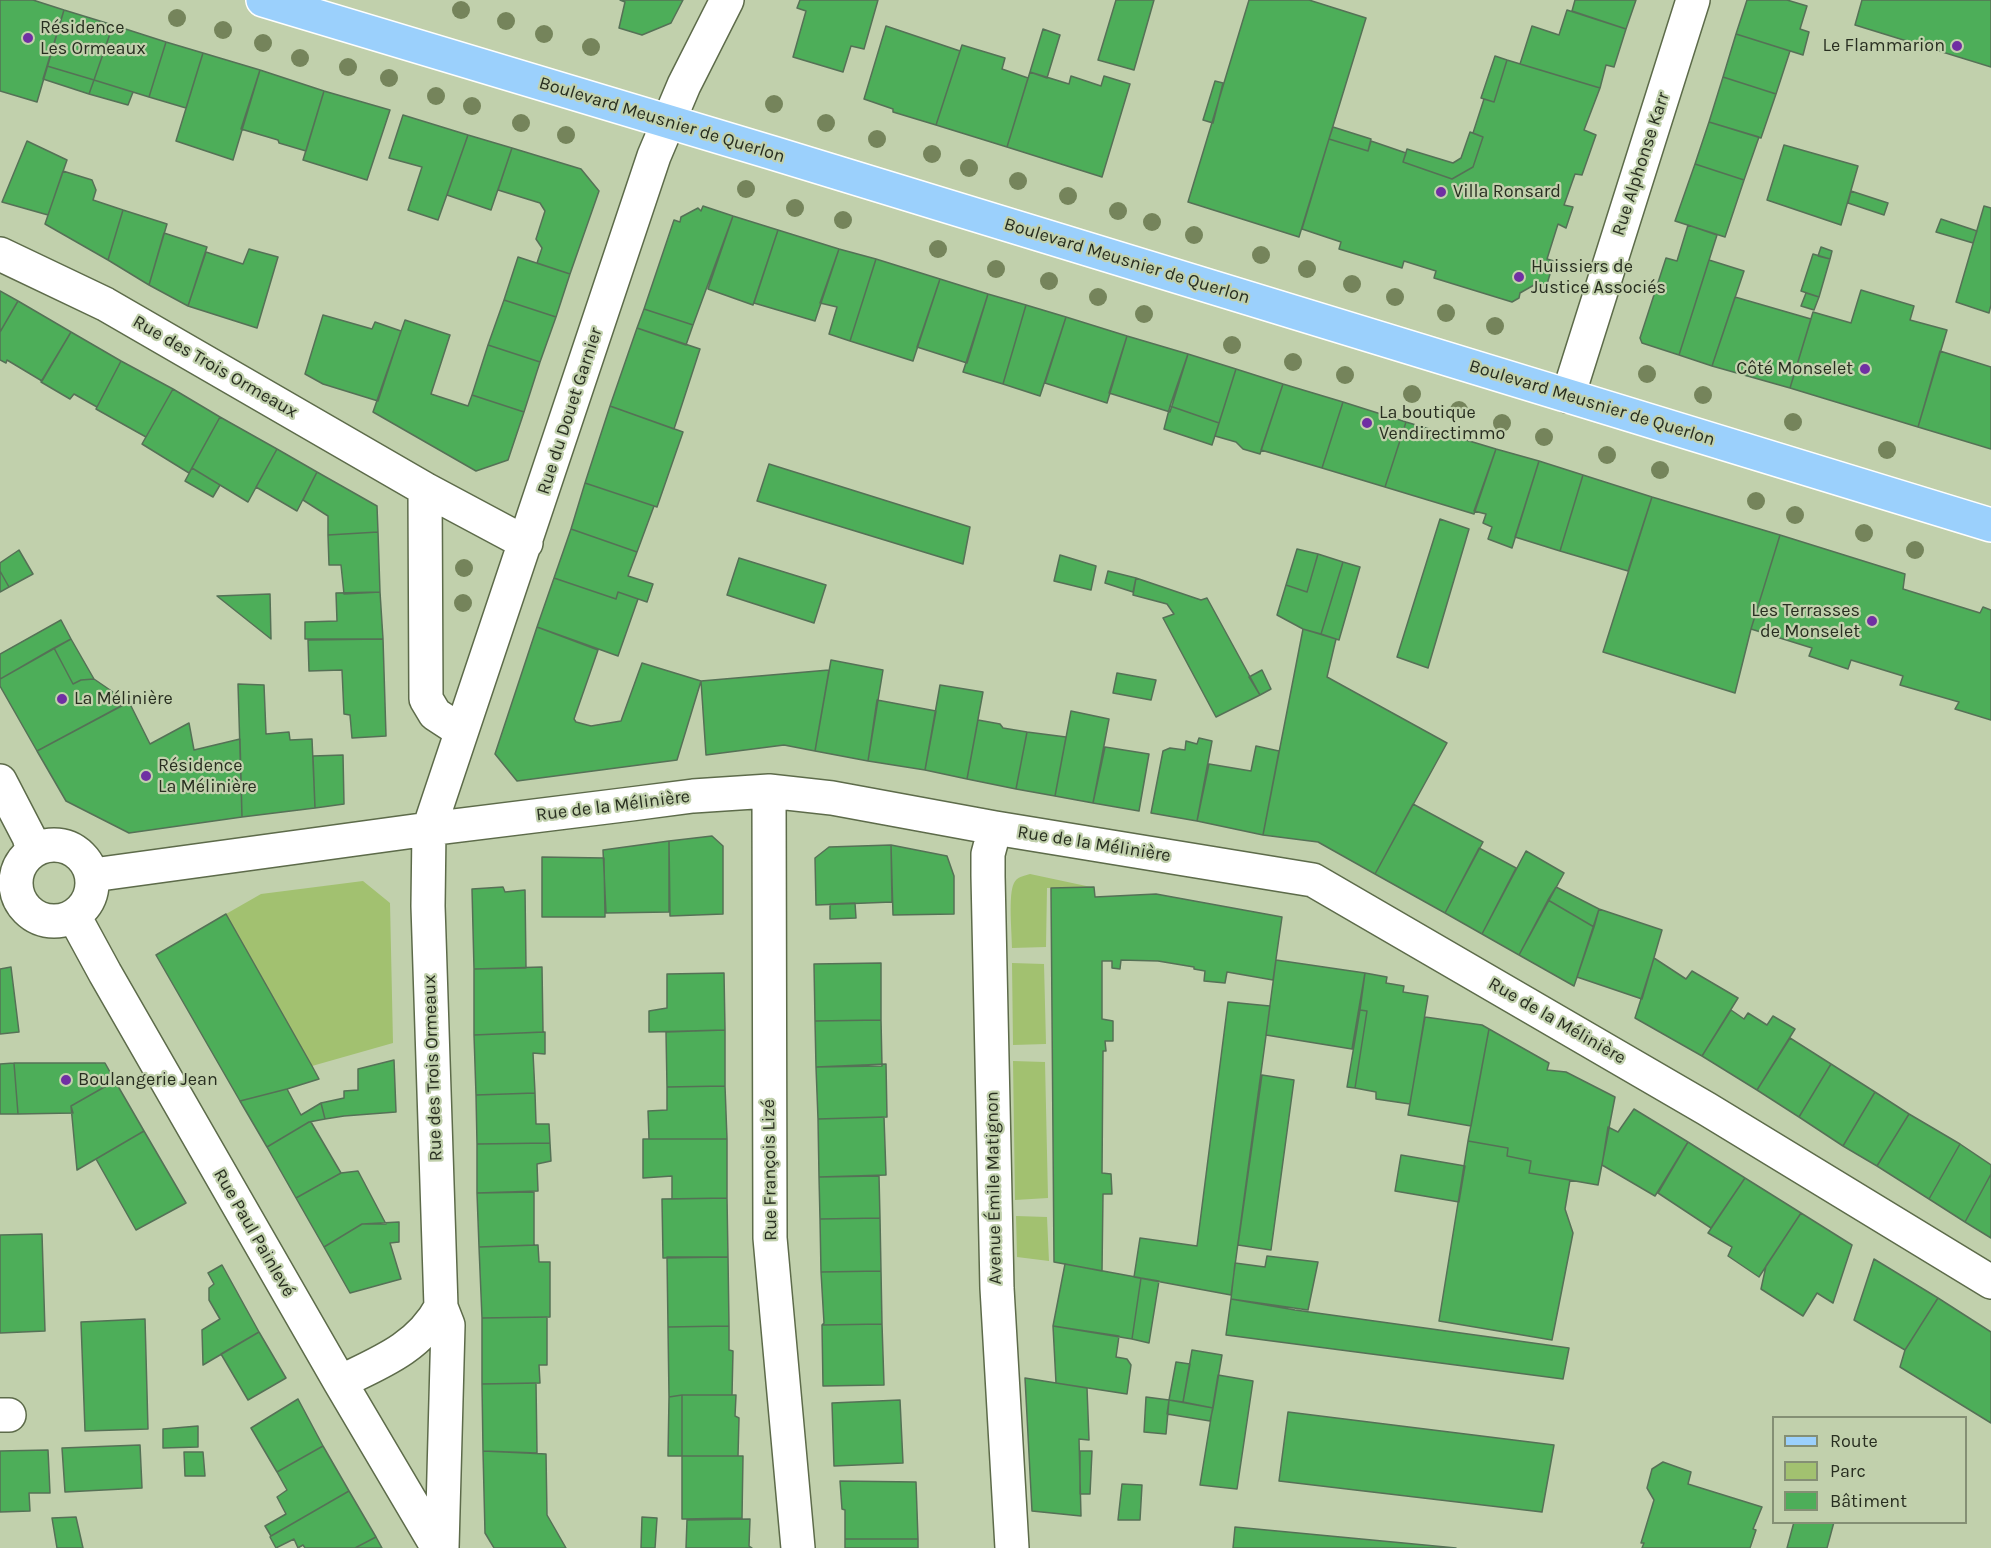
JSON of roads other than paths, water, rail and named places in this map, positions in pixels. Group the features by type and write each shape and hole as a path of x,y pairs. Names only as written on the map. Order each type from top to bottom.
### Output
{"main road":[{"name":"Boulevard Meusnier de Querlon","path":"263,0 1991,525"}],"street":[{"name":"Rue du Douet Garnier","path":"429,829 654,156 684,85 727,0"},
{"name":"Rue Alphonse Karr","path":"1568,396 1693,0"},
{"name":"Rue des Trois Ormeaux","path":"0,254 105,304 425,489 526,543"},
{"path":"425,489 426,699 435,714 461,731"},
{"path":"0,781 33,851"},
{"name":"Rue de la Mélinière","path":"93,875 693,796 769,791 832,798 995,828 1313,880 1707,1109 1991,1282"},
{"name":"Rue François Lizé","path":"769,791 770,1238 798,1548"},
{"name":"Avenue Émile Matignon","path":"995,828 988,854 988,876 996,1288 1012,1548"},
{"name":"Rue des Trois Ormeaux","path":"429,829 429,906 441,1307 448,1325 440,1548"},
{"path":"52,844 64,845 75,850 84,858 93,875 89,901 82,910 63,921 40,919 30,913 22,905 18,894 8,885 22,861 33,851 52,844"},
{"name":"Rue Paul Painlevé","path":"74,916 340,1382 440,1548"},
{"path":"340,1382 406,1348 433,1322 441,1307"}],"place":[{"name":"Résidence Les Ormeaux","path":"28,38"},
{"name":"Le Flammarion","path":"1957,46"},
{"name":"Villa Ronsard","path":"1441,192"},
{"name":"Huissiers de Justice Associés","path":"1519,277"},
{"name":"Côté Monselet","path":"1865,369"},
{"name":"La boutique Vendirectimmo","path":"1367,423"},
{"name":"Les Terrasses de Monselet","path":"1872,621"},
{"name":"La Mélinière","path":"62,699"},
{"name":"Résidence La Mélinière","path":"146,776"},
{"name":"Boulangerie Jean","path":"66,1080"}]}
